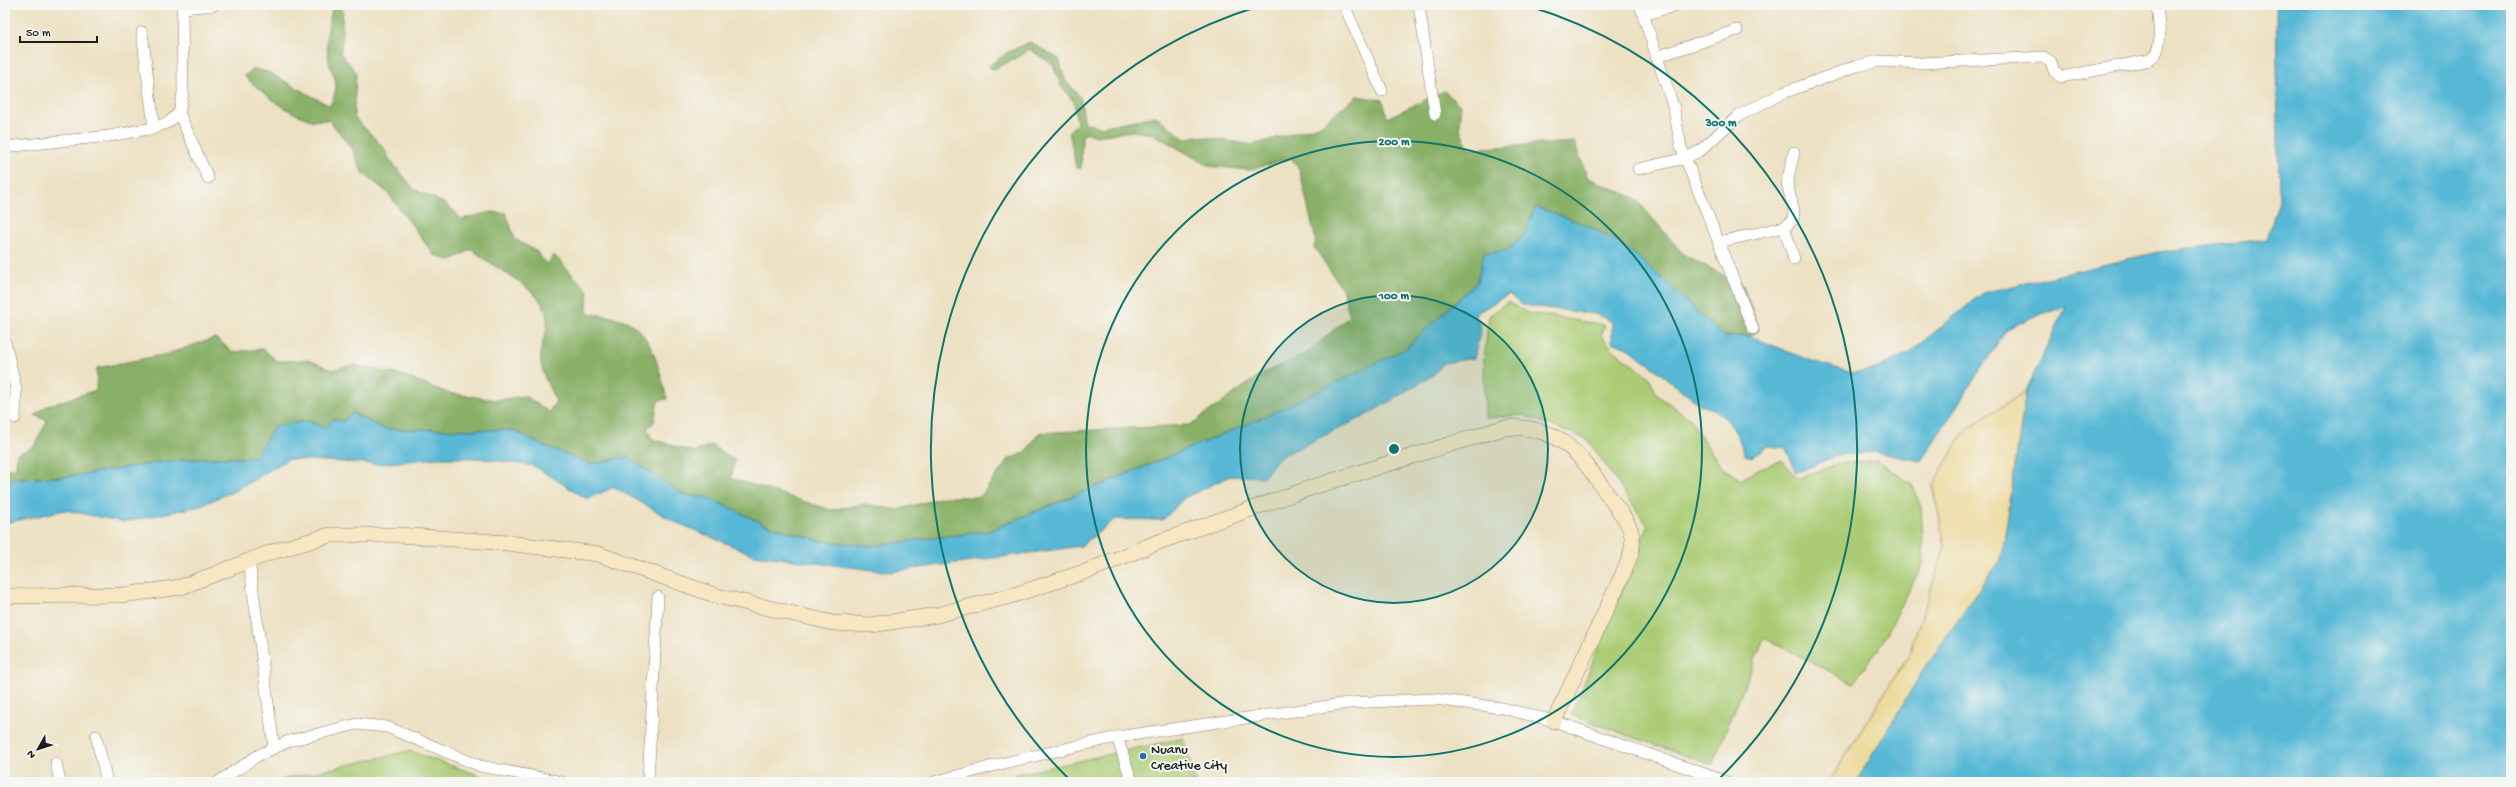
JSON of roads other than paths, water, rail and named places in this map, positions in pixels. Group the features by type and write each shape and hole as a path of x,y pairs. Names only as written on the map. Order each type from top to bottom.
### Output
{"street":[{"path":"208,178 179,113 183,93 183,7 214,5"},
{"path":"1344,5 1382,91"},
{"path":"1419,5 1435,114"},
{"path":"1676,5 1642,10 1674,109 1681,147 1753,329"},
{"path":"1638,169 1686,158 1704,147 1735,118 1757,106 1824,77 1872,62 1894,60 1921,63 2043,57 2052,62 2054,71 2061,77 2150,60 2157,54 2159,44 2157,5"},
{"path":"1656,56 1737,30"},
{"path":"142,32 154,128"},
{"path":"5,147 109,136 154,128 169,122 179,113"},
{"path":"1719,242 1784,227 1791,222 1794,216 1788,183 1794,152"},
{"path":"1784,227 1794,259"},
{"path":"5,342 16,389 15,418"},
{"path":"5,596 123,595 181,587 249,561 330,535 398,535 507,543 598,554 717,596 833,623 871,625 937,615 1014,595 1090,570 1156,543 1313,487 1503,428 1530,427 1553,436 1580,457 1627,521 1632,536 1631,551 1622,576 1554,721"},
{"path":"249,561 274,748"},
{"path":"648,782 658,597"},
{"path":"938,782 1008,762 1117,738 1274,712 1348,703 1405,699 1461,701 1502,708 1554,721 1727,782"},
{"path":"218,782 259,755 288,741 357,724 381,725 480,766 562,782"},
{"path":"96,736 107,782"},
{"path":"1117,738 1132,782"},
{"path":"56,763 60,782"}],"water":[{"path":"2276,5 2511,5 2511,782 1856,782 1924,669 2002,557 2026,391 2066,307 2035,316 2007,329 1921,461 1874,452 1837,455 1796,473 1786,448 1767,446 1752,457 1745,455 1738,437 1730,423 1724,417 1717,412 1699,404 1630,349 1612,342 1612,322 1596,314 1522,305 1509,294 1475,314 1481,328 1474,358 1444,363 1433,375 1367,415 1278,458 1264,477 1230,476 1184,498 1163,520 1115,519 1081,546 890,572 754,555 675,522 614,487 587,499 534,466 478,458 437,458 379,464 288,459 237,490 196,507 124,522 65,510 5,523 5,480 74,476 161,462 207,458 254,458 275,426 309,421 324,428 333,419 343,421 353,413 384,429 513,430 544,446 592,464 627,457 684,495 709,498 766,525 821,541 870,546 989,531 1262,418 1404,350 1477,282 1484,253 1506,251 1525,234 1535,207 1563,216 1591,228 1617,242 1652,269 1724,337 1749,336 1812,361 1853,373 1876,369 1910,352 1983,293 2158,252 2267,239 2279,200"}],"place":[{"name":"Nuanu Creative City","path":"1143,756"}]}
